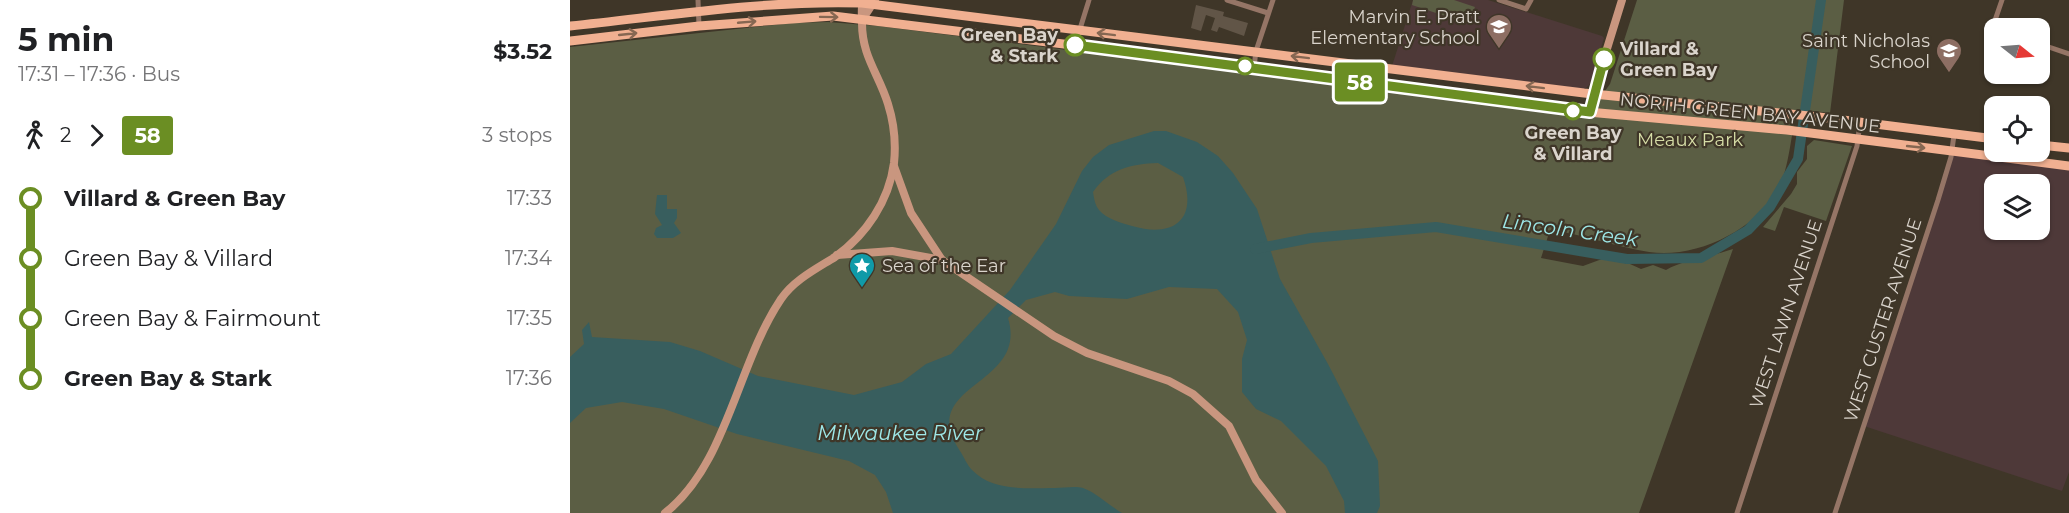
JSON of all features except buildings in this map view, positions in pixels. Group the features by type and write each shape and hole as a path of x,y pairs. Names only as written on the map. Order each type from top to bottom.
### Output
{"main road":[{"name":"NORTH GREEN BAY AVENUE","path":"570,26 812,1 862,2 1593,94 1819,117 1984,138"},
{"name":"NORTH GREEN BAY AVENUE","path":"570,41 699,26 833,16 1254,67 1590,112 1787,130 2069,166"},
{"path":"1819,134 1838,120"},
{"path":"2050,146 2069,148"}],"street":[{"path":"698,0 699,26"},
{"path":"1075,45 1089,0"},
{"path":"1227,0 1268,13"},
{"path":"1254,67 1256,51 1273,0"},
{"path":"1499,0 1526,9 1531,0"},
{"path":"1590,112 1593,94 1622,0"},
{"path":"1997,18 2002,0"},
{"path":"862,2 865,51 888,103 893,127 894,164 911,213 942,260 1054,336 1087,353 1169,381 1193,394 1229,426 1256,480 1282,513"},
{"path":"862,20 874,3"},
{"path":"2050,47 2069,54"},
{"name":"WEST LAWN AVENUE","path":"1737,513 1858,140 1860,123"},
{"name":"WEST CUSTER AVENUE","path":"1835,513 1953,151 1954,135"},
{"path":"665,513 678,503 703,471 761,332 785,294 808,274 836,255 871,222 882,202 894,164"},
{"path":"836,255 892,251 942,260"}],"shaded area":[{"name":"Marvin E. Pratt Elementary School","path":"1413,0 1488,0 1602,36 1604,38 1590,84 1585,89 1392,66"},
{"path":"1953,151 1984,155 1984,162 2038,162 2069,166 2069,472 2062,491 1864,426"}],"green space":[{"path":"1413,0 1454,0 1475,7 1469,24 1412,5"},
{"name":"Meaux Park","path":"1637,0 1844,0 1830,113 1797,109 1787,164 1780,185 1765,207 1752,220 1737,231 1703,247 1666,253 1637,250 1550,230 1541,258 1583,266 1602,259 1630,264 1641,269 1653,265 1666,270 1681,263 1733,249 1639,513 570,513 570,47 793,23 828,22 878,26 1587,116 1610,84"},
{"path":"1814,140 1852,146 1826,221 1784,207 1775,231 1763,227 1797,184 1797,172 1807,159 1807,146"}],"water":[{"name":"Milwaukee River","path":"1154,131 1166,131 1197,142 1218,156 1233,173 1257,209 1280,279 1328,364 1378,461 1380,506 1377,513 1345,513 1344,501 1326,466 1281,421 1256,409 1242,392 1242,359 1247,340 1238,312 1217,289 1169,287 1127,299 1069,296 1055,292 1026,300 1008,318 1010,341 1003,358 961,397 951,411 950,429 967,463 980,477 1011,487 1083,488 1122,513 893,513 886,492 875,475 849,461 737,434 664,409 622,402 586,408 570,423 570,357 584,344 582,330 589,322 592,337 670,342 700,351 758,376 854,395 902,382 926,364 951,354 1010,290 1056,224 1082,171 1093,157 1109,145","holes":["1158,163 1183,177 1187,192 1184,215 1170,227 1159,229 1132,226 1110,218 1098,208 1093,192 1113,173 1139,165"]},
{"path":"657,195 667,195 667,209 677,209 677,218 674,223 681,233 673,238 657,238 654,234 656,228 662,225 655,214"}],"waterway":[{"name":"Lincoln Creek","path":"1255,249 1311,238 1436,227 1627,259 1701,258 1748,230 1770,207 1798,159 1821,0"}],"bus line":[{"name":"58","path":"1075,45 1590,112 1604,59"}],"place":[{"name":"Green Bay & Stark","path":"1075,45"},
{"name":"Marvin E. Pratt Elementary School","path":"1499,50"},
{"name":"Villard & Green Bay","path":"1604,59"},
{"name":"Saint Nicholas School","path":"1949,74"},
{"name":"Green Bay & Villard","path":"1573,111"},
{"name":"Sea of the Ear","path":"862,289"}]}
